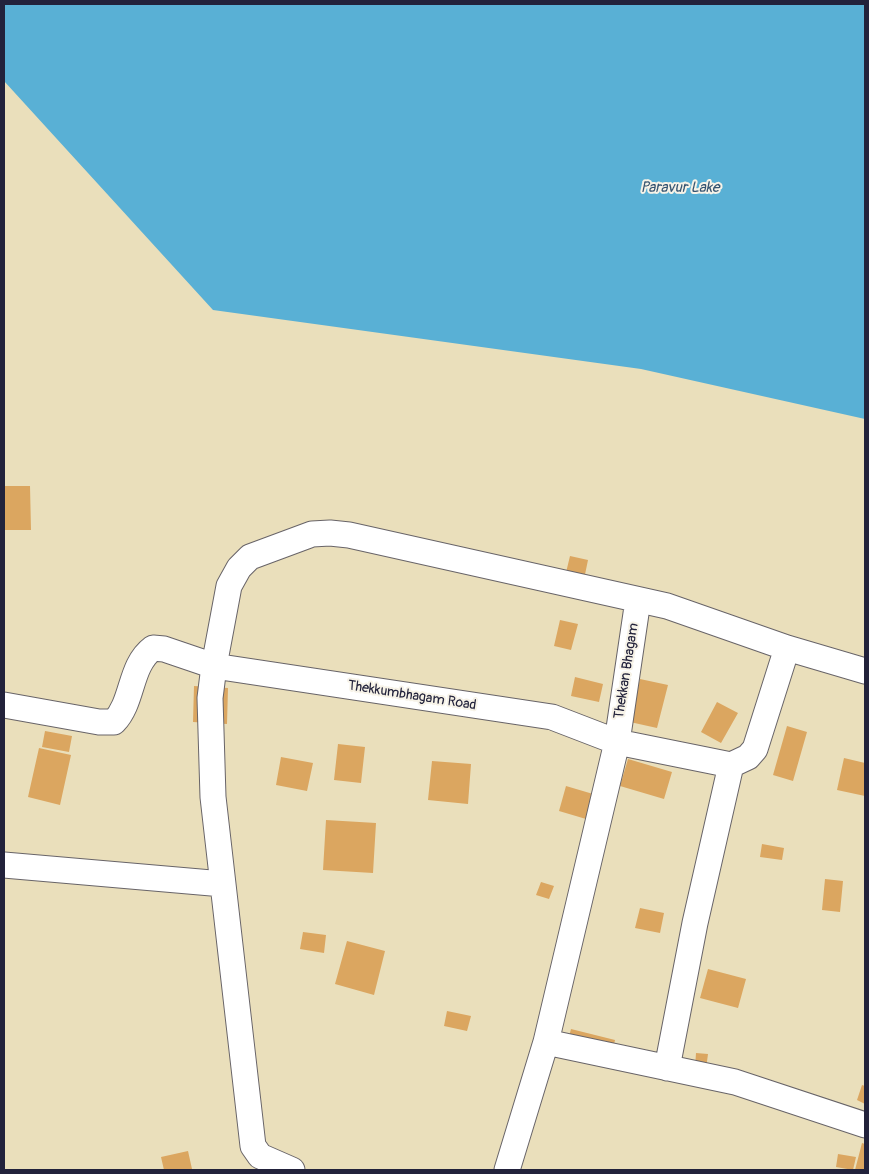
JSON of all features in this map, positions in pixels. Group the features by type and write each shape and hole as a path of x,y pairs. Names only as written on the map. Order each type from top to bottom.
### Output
{"street":[{"path":"292,1170 260,1156 253,1146 213,797 210,698 214,666 229,586 239,568 250,557 312,534 349,535 667,606 787,648 865,671"},
{"name":"Thekkan Bhagam","path":"507,1170 546,1042 616,742 638,600"},
{"name":"Thekkumbhagam Road","path":"4,705 99,722 114,722 123,713 144,654 153,648 164,649 214,666 552,717 616,742 731,766"},
{"path":"667,1068 694,923 731,766 748,757 755,749 787,648"},
{"path":"4,865 223,884"},
{"path":"546,1042 735,1082 865,1125"}],"water":[{"name":"Paravur Lake","path":"4,4 865,4 865,419 641,369 213,310 4,81"}],"building":[{"path":"4,486 30,486 31,530 4,530"},
{"path":"570,556 588,560 582,589 563,585"},
{"path":"560,620 578,624 571,650 554,646"},
{"path":"575,677 603,684 599,702 571,696"},
{"path":"640,679 668,685 657,728 630,722"},
{"path":"194,686 228,688 227,724 193,722"},
{"path":"717,702 738,713 721,743 701,732"},
{"path":"787,726 807,732 793,781 773,775"},
{"path":"45,731 72,736 69,752 42,747"},
{"path":"338,744 365,747 361,783 334,780"},
{"path":"39,748 71,755 60,805 28,797"},
{"path":"281,757 313,763 307,791 276,785"},
{"path":"844,758 865,763 865,796 837,790"},
{"path":"628,759 672,772 664,799 620,786"},
{"path":"432,761 471,764 468,804 428,800"},
{"path":"566,786 593,794 586,819 559,811"},
{"path":"326,820 376,823 373,873 323,870"},
{"path":"762,844 784,848 782,860 760,857"},
{"path":"825,879 843,881 840,912 822,910"},
{"path":"541,882 554,886 549,899 536,895"},
{"path":"640,908 664,913 660,933 635,928"},
{"path":"303,932 326,935 324,953 300,949"},
{"path":"347,941 385,951 374,995 335,984"},
{"path":"708,969 746,979 738,1008 700,998"},
{"path":"447,1011 471,1016 467,1031 444,1026"},
{"path":"571,1029 615,1040 610,1063 565,1052"},
{"path":"696,1053 708,1054 706,1069 695,1068"},
{"path":"862,1085 865,1086 865,1104 857,1100"},
{"path":"862,1143 865,1144 865,1170 855,1170"},
{"path":"188,1151 192,1169 164,1170 161,1157"},
{"path":"838,1154 856,1157 853,1170 836,1167"}]}
